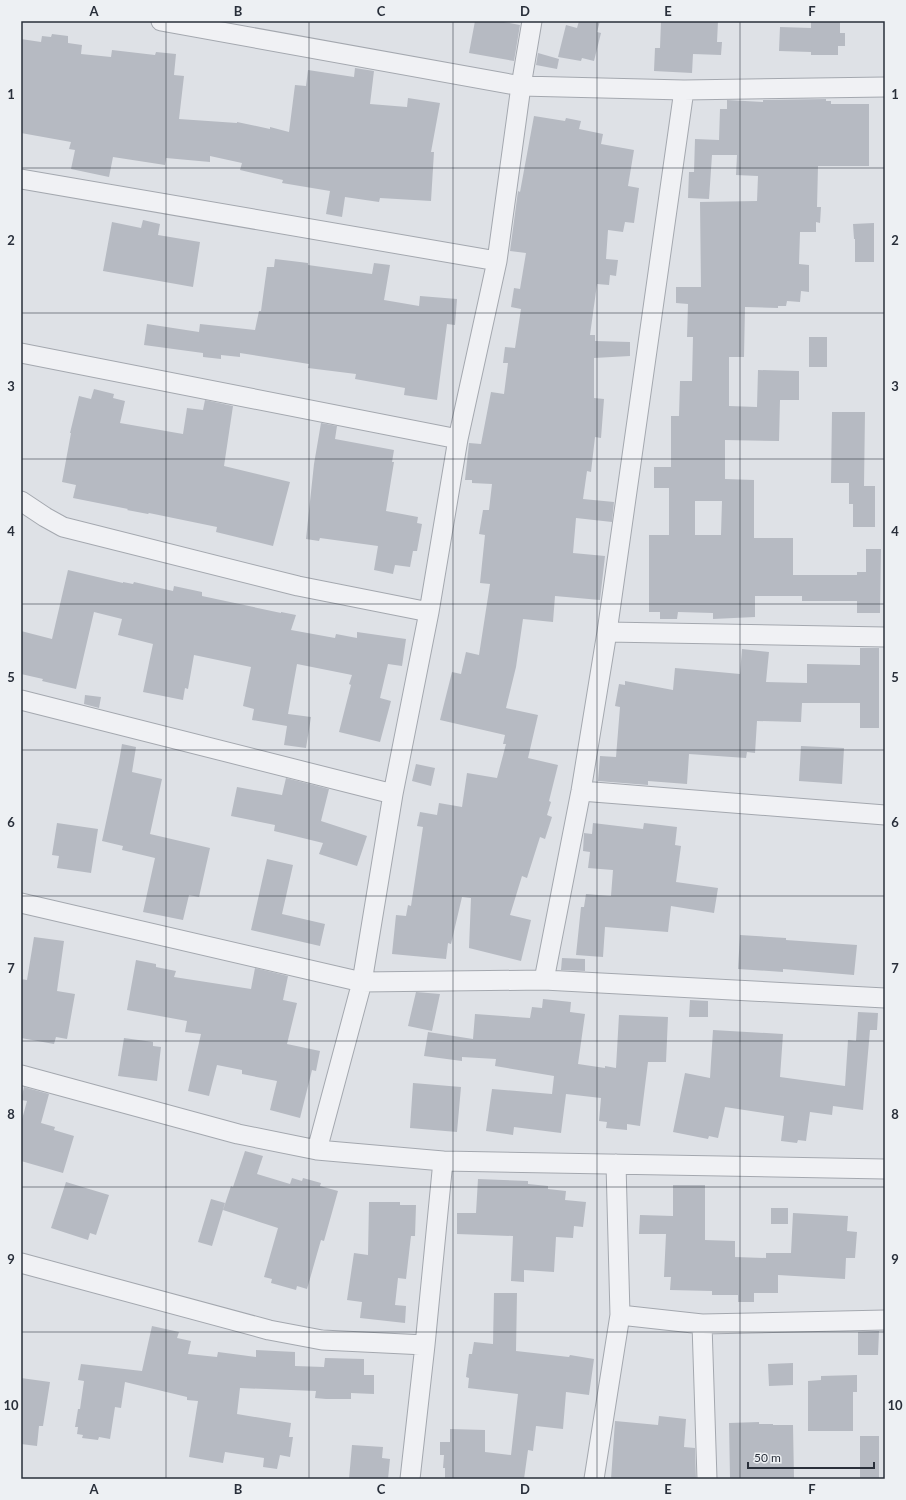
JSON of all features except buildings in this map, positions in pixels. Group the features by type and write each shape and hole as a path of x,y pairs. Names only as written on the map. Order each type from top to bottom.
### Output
{"street":[{"path":"161,21 521,86 684,90 885,87"},
{"path":"317,1150 362,982 393,794 429,612 458,439 497,261 521,86 532,21"},
{"path":"544,980 581,791 607,632 684,90"},
{"path":"21,179 497,261"},
{"path":"21,353 458,439"},
{"path":"21,501 63,527 298,586 429,612"},
{"path":"607,632 885,637"},
{"path":"21,700 393,794"},
{"path":"581,791 885,815"},
{"path":"21,903 362,982 544,980 885,998"},
{"path":"21,1075 238,1134 317,1150 443,1161 885,1169"},
{"path":"410,1479 443,1161"},
{"path":"594,1479 620,1315 616,1164"},
{"path":"21,1263 269,1330 322,1340 425,1345"},
{"path":"620,1315 702,1324 885,1320"},
{"path":"702,1324 706,1479"}]}
